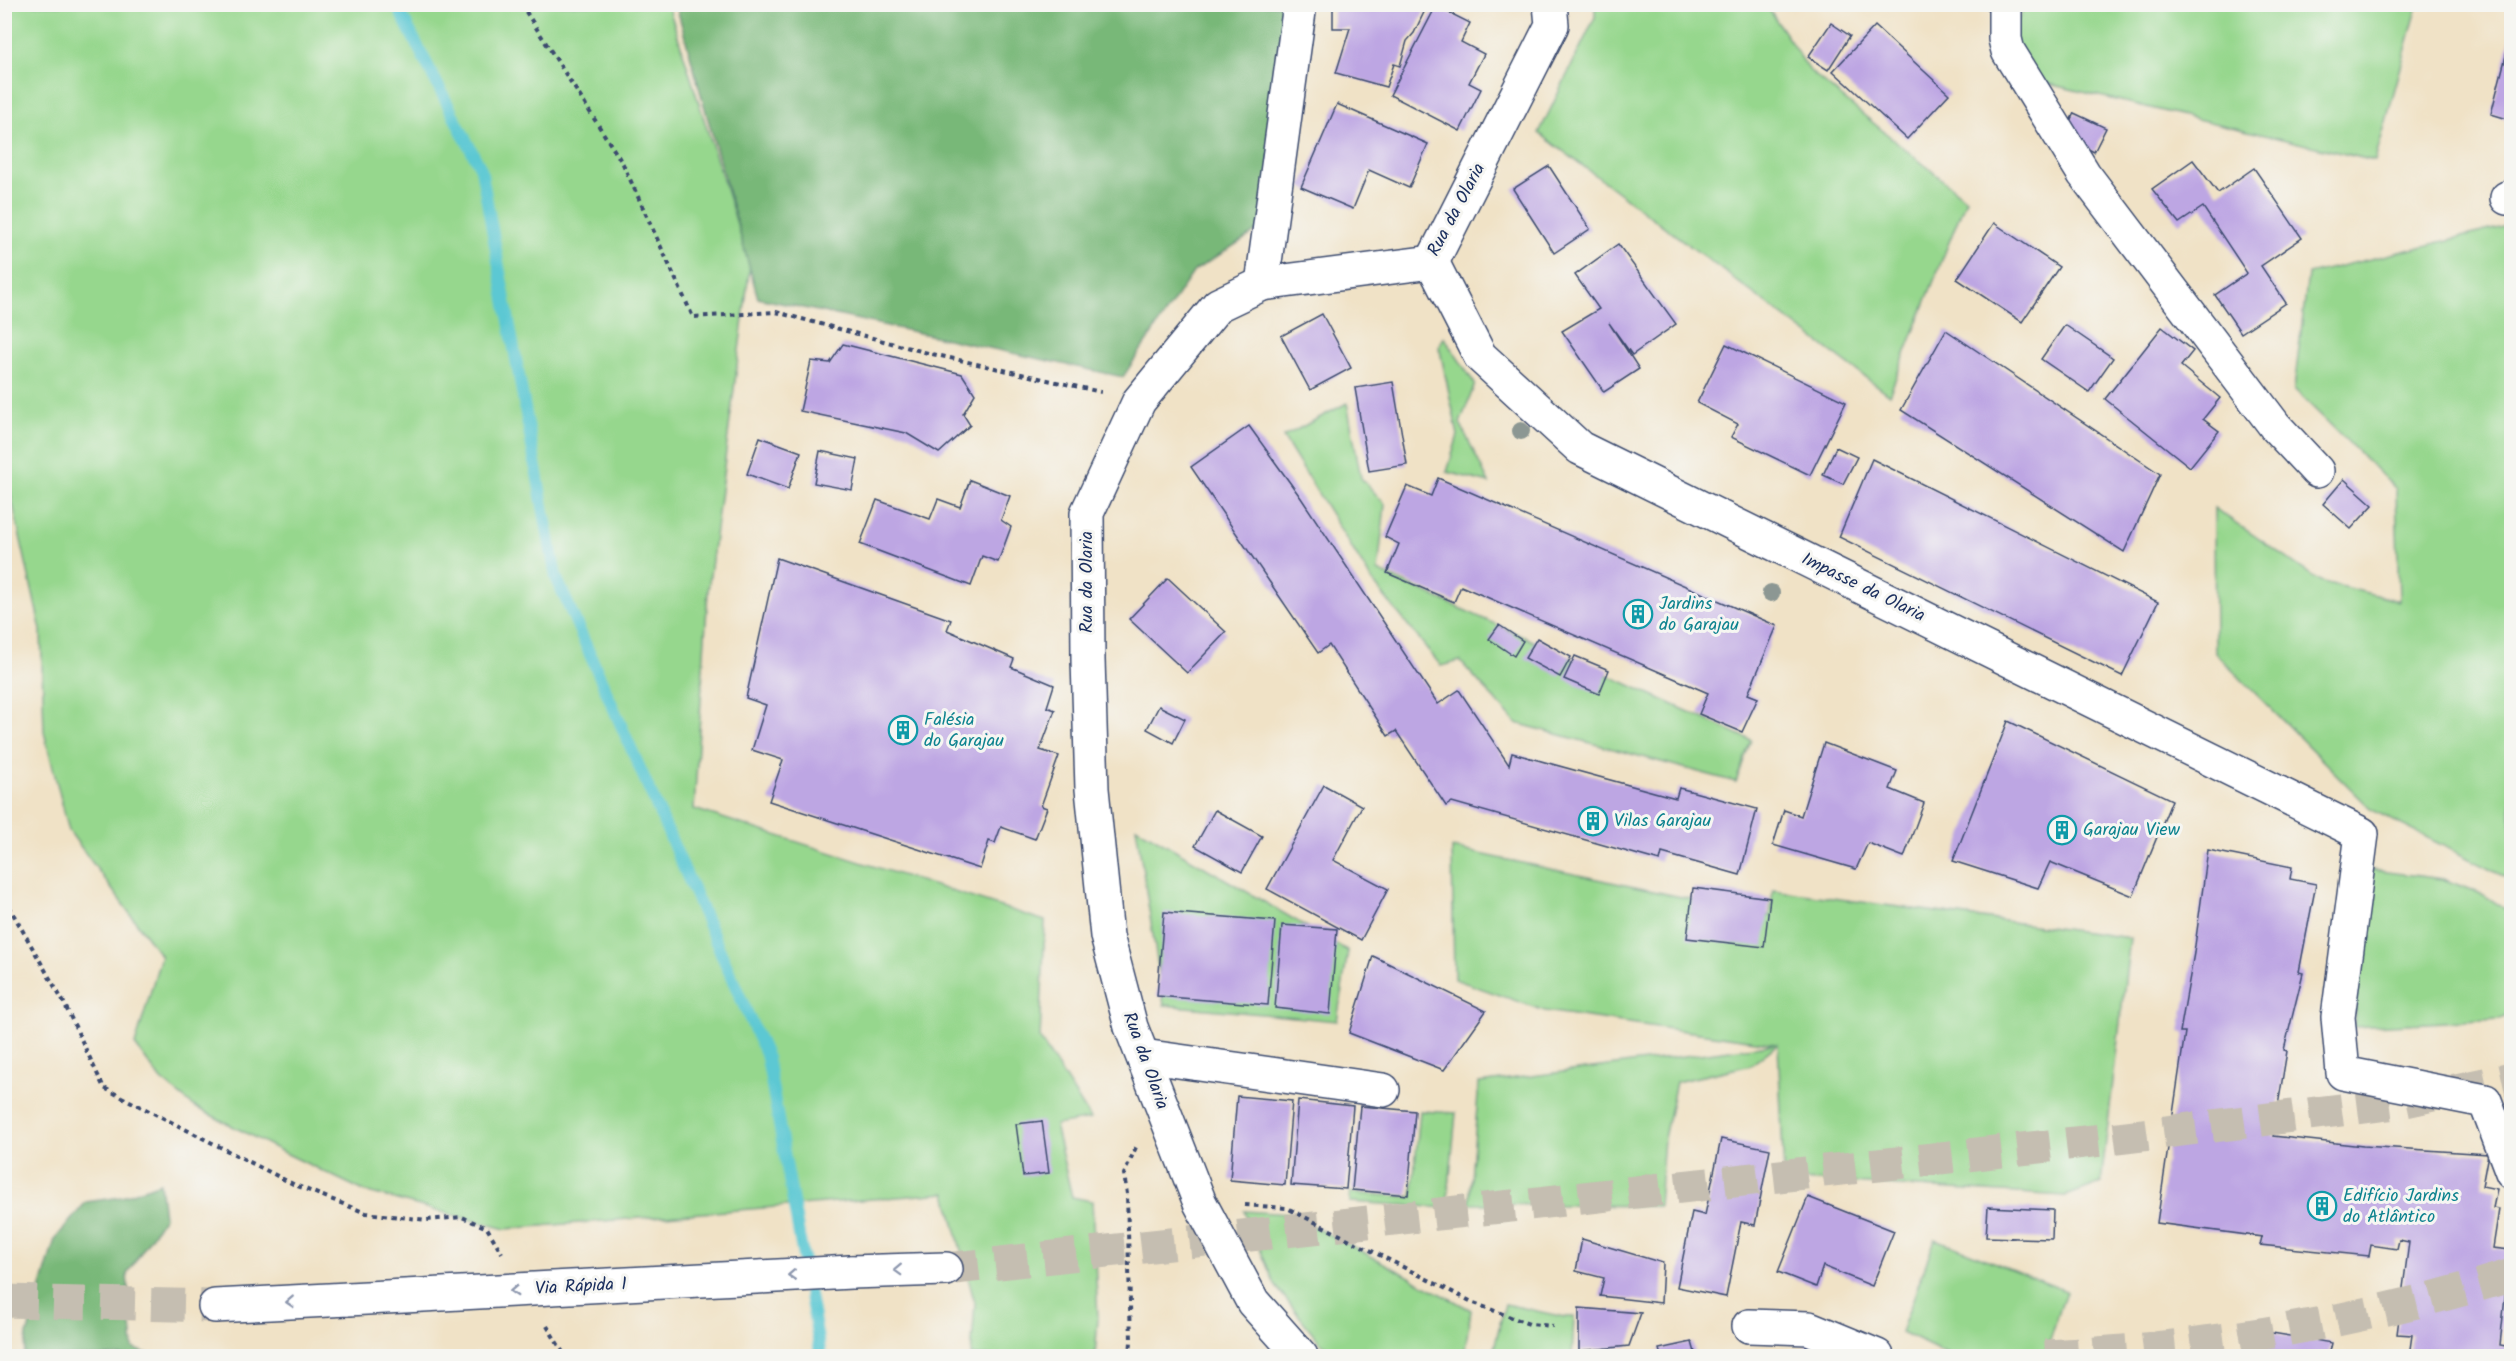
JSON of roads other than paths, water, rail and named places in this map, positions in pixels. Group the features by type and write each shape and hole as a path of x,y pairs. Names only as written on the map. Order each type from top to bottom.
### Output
{"main road":[{"path":"1262,284 1300,4"},
{"name":"Rua da Olaria","path":"1301,1356 1253,1302 1200,1203 1131,1027 1105,924 1092,789 1087,513 1139,400 1218,305 1262,284 1432,262 1552,25 1550,4"},
{"path":"2005,4 2005,39 2008,51 2084,174 2274,426 2317,471"},
{"name":"Impasse da Olaria","path":"1432,262 1480,356 1580,447 2362,834 2338,1017 2343,1073 2485,1101 2511,1172"},
{"path":"1143,1056 1383,1090"},
{"name":"Via Rápida 1","path":"215,1305 946,1269"},
{"path":"1749,1326 1809,1328 1877,1356"}],"waterway":[{"path":"396,4 481,169 556,577 767,1058 821,1356"}],"tunnel":[{"path":"946,1269 2102,1140 2396,1103 2512,1078"},
{"path":"2045,1356 2163,1347 2281,1330 2398,1306 2512,1275"},
{"path":"4,1301 215,1306"}],"place":[{"name":"Jardins do Garajau","path":"1638,614"},
{"name":"Falésia do Garajau","path":"903,730"},
{"name":"Vilas Garajau","path":"1593,821"},
{"name":"Garajau View","path":"2062,830"},
{"name":"Edifício Jardins do Atlântico","path":"2322,1206"}]}
